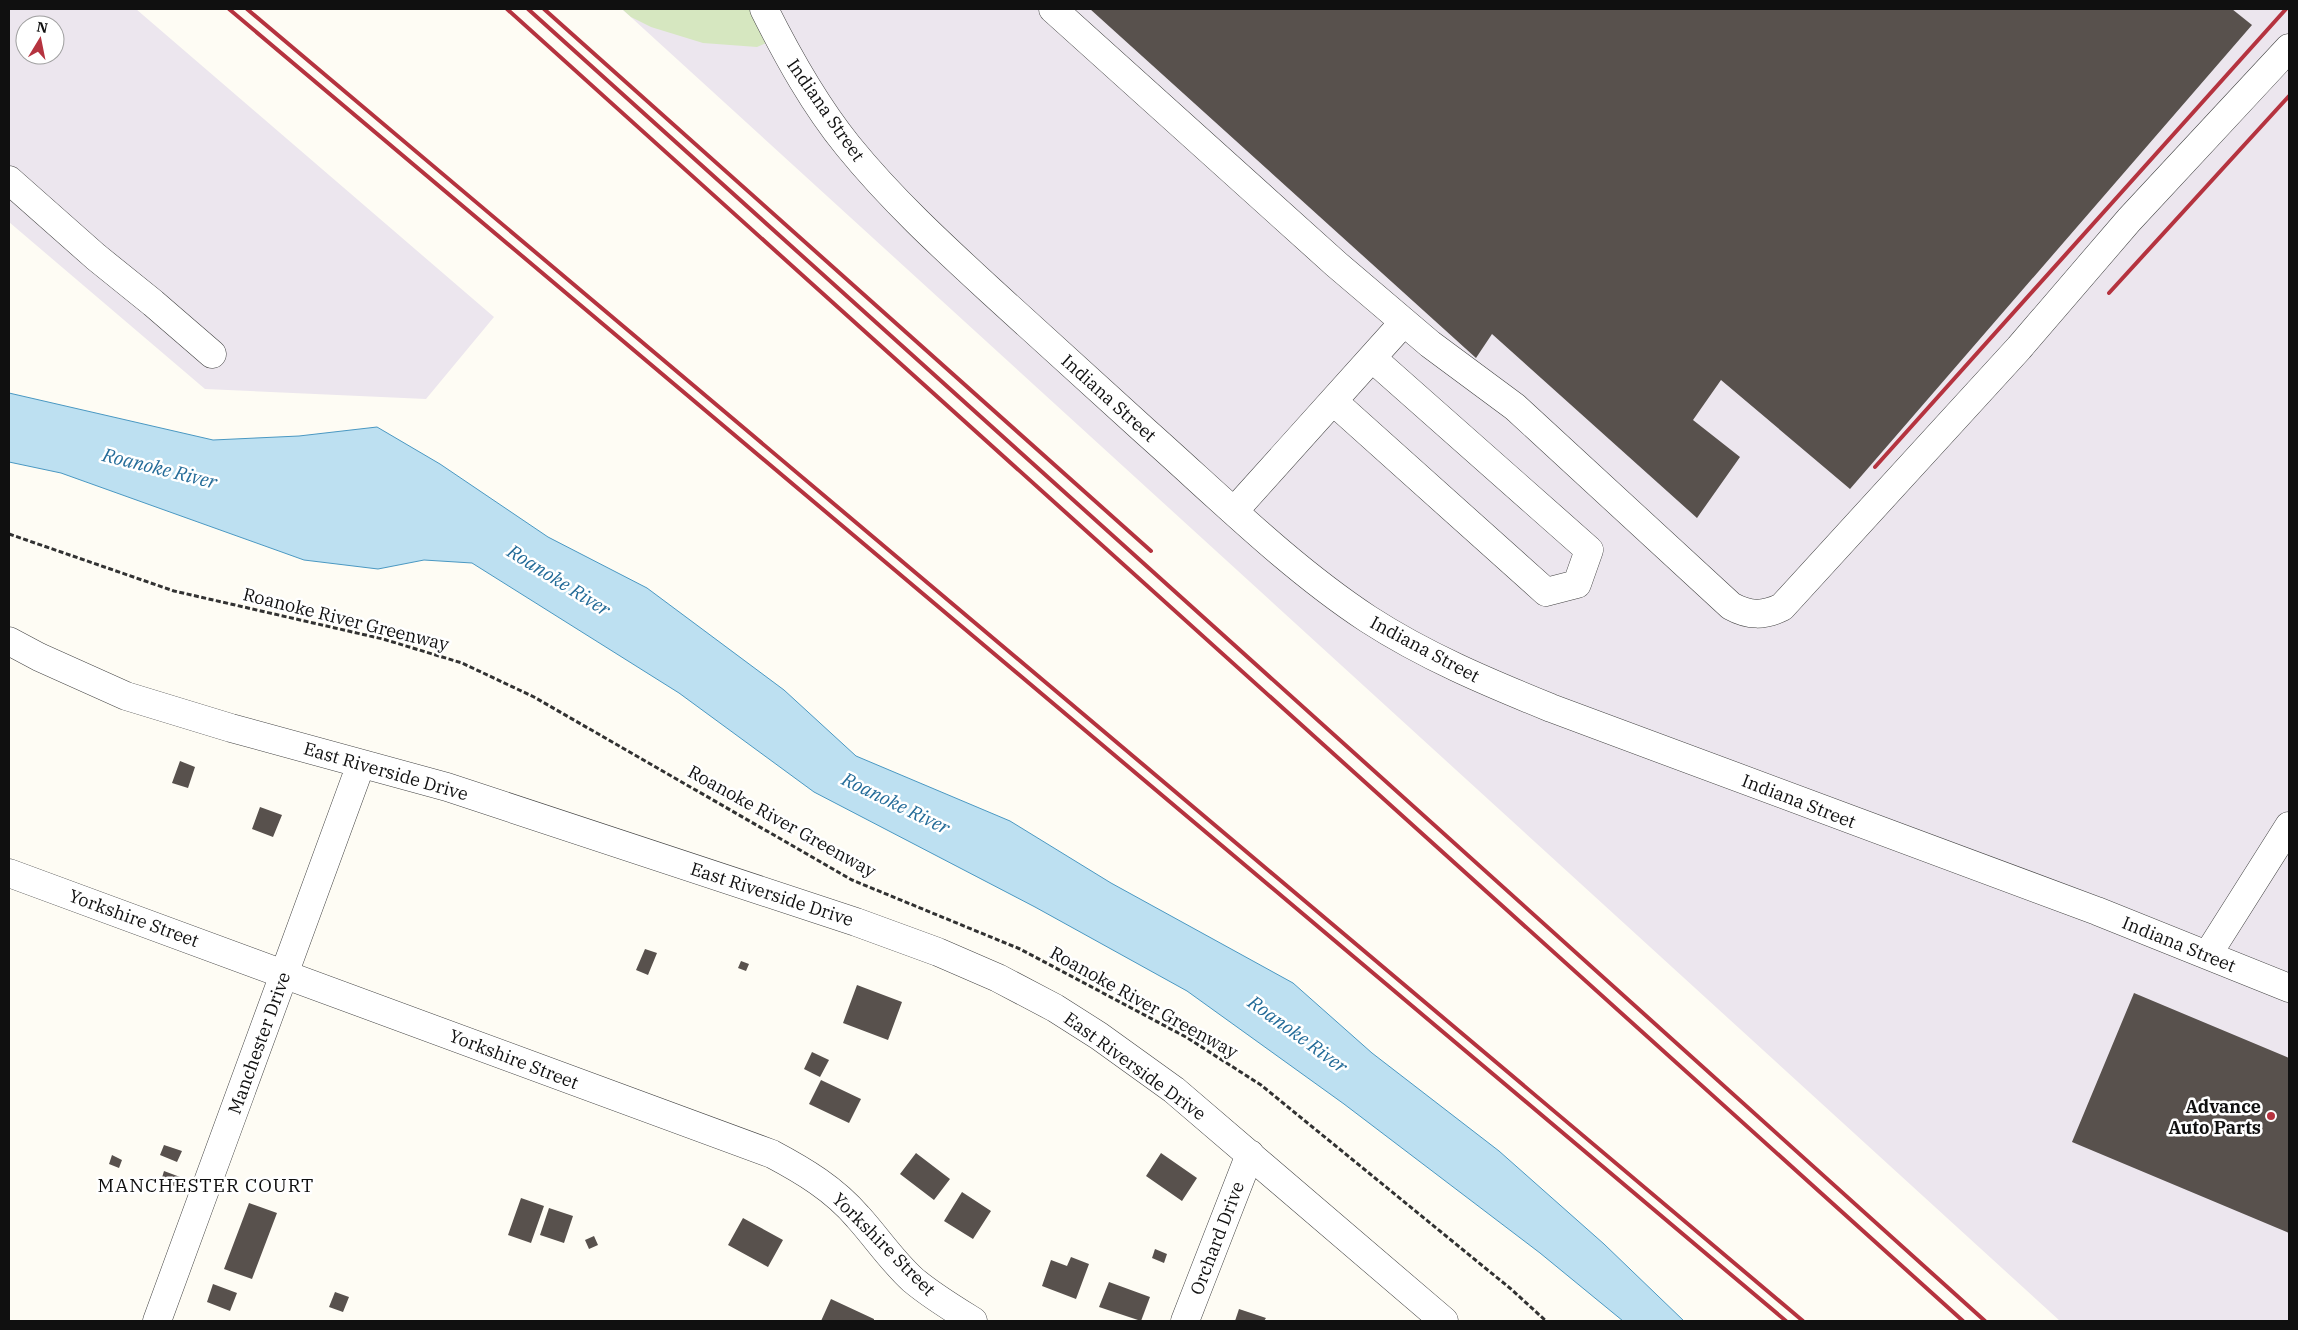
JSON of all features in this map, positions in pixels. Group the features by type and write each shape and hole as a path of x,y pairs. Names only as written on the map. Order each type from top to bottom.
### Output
{"street":[{"name":"Indiana Street","path":"764,9 784,49 814,98 848,145 892,196 939,244 1234,510 1318,583 1368,619 1421,650 1476,678 1551,708 2208,954 2289,988"},
{"path":"1053,9 1336,264 1430,344 1515,407 1731,606 1741,612 1755,615 1769,613 1782,607 2019,348 2129,220 2289,48"},
{"path":"9,180 96,257 153,302 212,354"},
{"path":"1234,510 1404,322"},
{"path":"1334,401 1546,592 1577,584 1589,550 1372,358"},
{"name":"East Riverside Drive","path":"9,641 48,661 126,696 231,728 447,787 838,916 938,952 990,974 1055,1008 1099,1036 1174,1090 1444,1321"},
{"name":"Manchester Drive","path":"157,1321 361,764"},
{"path":"2208,954 2289,826"},
{"name":"Yorkshire Street","path":"9,873 772,1154 804,1170 833,1192 858,1216 885,1251 912,1279 937,1299 973,1321"},
{"name":"Orchard Drive","path":"1185,1321 1250,1154"}],"path":[{"name":"Roanoke River Greenway","path":"9,534 174,591 383,639 462,663 534,697 852,880 1020,949 1186,1037 1261,1084 1510,1289 1546,1321"}],"shaded area":[{"path":"9,9 136,9 494,317 426,399 205,389 9,222"},
{"path":"622,9 2289,9 2289,1321 2060,1321"}],"green space":[{"path":"622,9 764,9 778,38 757,47 703,43 651,27 631,17"}],"water":[{"name":"Roanoke River","path":"9,393 213,440 299,436 377,427 440,464 548,537 647,588 784,690 856,756 1010,821 1111,883 1293,983 1372,1053 1499,1151 1604,1244 1684,1321 1623,1321 1540,1253 1344,1104 1187,991 1035,907 814,792 679,693 472,563 424,560 378,569 304,560 61,473 9,462"}],"building":[{"path":"1090,9 2232,9 2252,25 1850,489 1721,380 1693,420 1740,457 1697,518 1492,334 1476,358"},
{"path":"180,761 195,767 188,788 172,783"},
{"path":"260,807 282,815 273,837 252,829"},
{"path":"645,949 657,953 648,975 636,970"},
{"path":"741,961 749,964 746,971 738,968"},
{"path":"857,985 902,1002 888,1040 843,1023"},
{"path":"2134,993 2289,1058 2289,1233 2072,1142"},
{"path":"812,1052 829,1060 820,1077 804,1069"},
{"path":"821,1080 861,1099 849,1123 809,1104"},
{"path":"164,1145 182,1151 177,1162 160,1155"},
{"path":"916,1153 950,1179 934,1200 900,1174"},
{"path":"1161,1153 1197,1178 1182,1201 1146,1176"},
{"path":"112,1155 122,1160 119,1168 109,1164"},
{"path":"164,1171 180,1177 177,1187 161,1181"},
{"path":"962,1192 991,1211 973,1239 944,1221"},
{"path":"521,1198 544,1206 531,1243 508,1235"},
{"path":"249,1203 277,1213 252,1279 224,1269"},
{"path":"549,1208 573,1216 564,1243 540,1235"},
{"path":"743,1218 783,1240 768,1267 728,1245"},
{"path":"594,1236 598,1245 589,1249 585,1240"},
{"path":"1155,1249 1167,1254 1164,1263 1152,1258"},
{"path":"1071,1257 1089,1264 1076,1299 1042,1286 1051,1260 1067,1266"},
{"path":"1109,1282 1150,1297 1141,1321 1099,1307"},
{"path":"213,1284 237,1293 230,1311 207,1302"},
{"path":"335,1292 349,1297 343,1312 329,1307"},
{"path":"831,1299 874,1319 874,1321 821,1321"},
{"path":"1239,1309 1266,1318 1264,1321 1235,1321"}],"railway":[{"path":"229,9 1786,1321"},
{"path":"247,9 1803,1321"},
{"path":"507,9 1963,1321"},
{"path":"528,9 1985,1321"},
{"path":"544,9 1151,551"},
{"path":"1875,467 2286,9"},
{"path":"2109,293 2289,96"}],"place":[{"name":"Advance Auto Parts","path":"2271,1116"}],"district":[{"name":"MANCHESTER COURT","path":"206,1185"}]}
